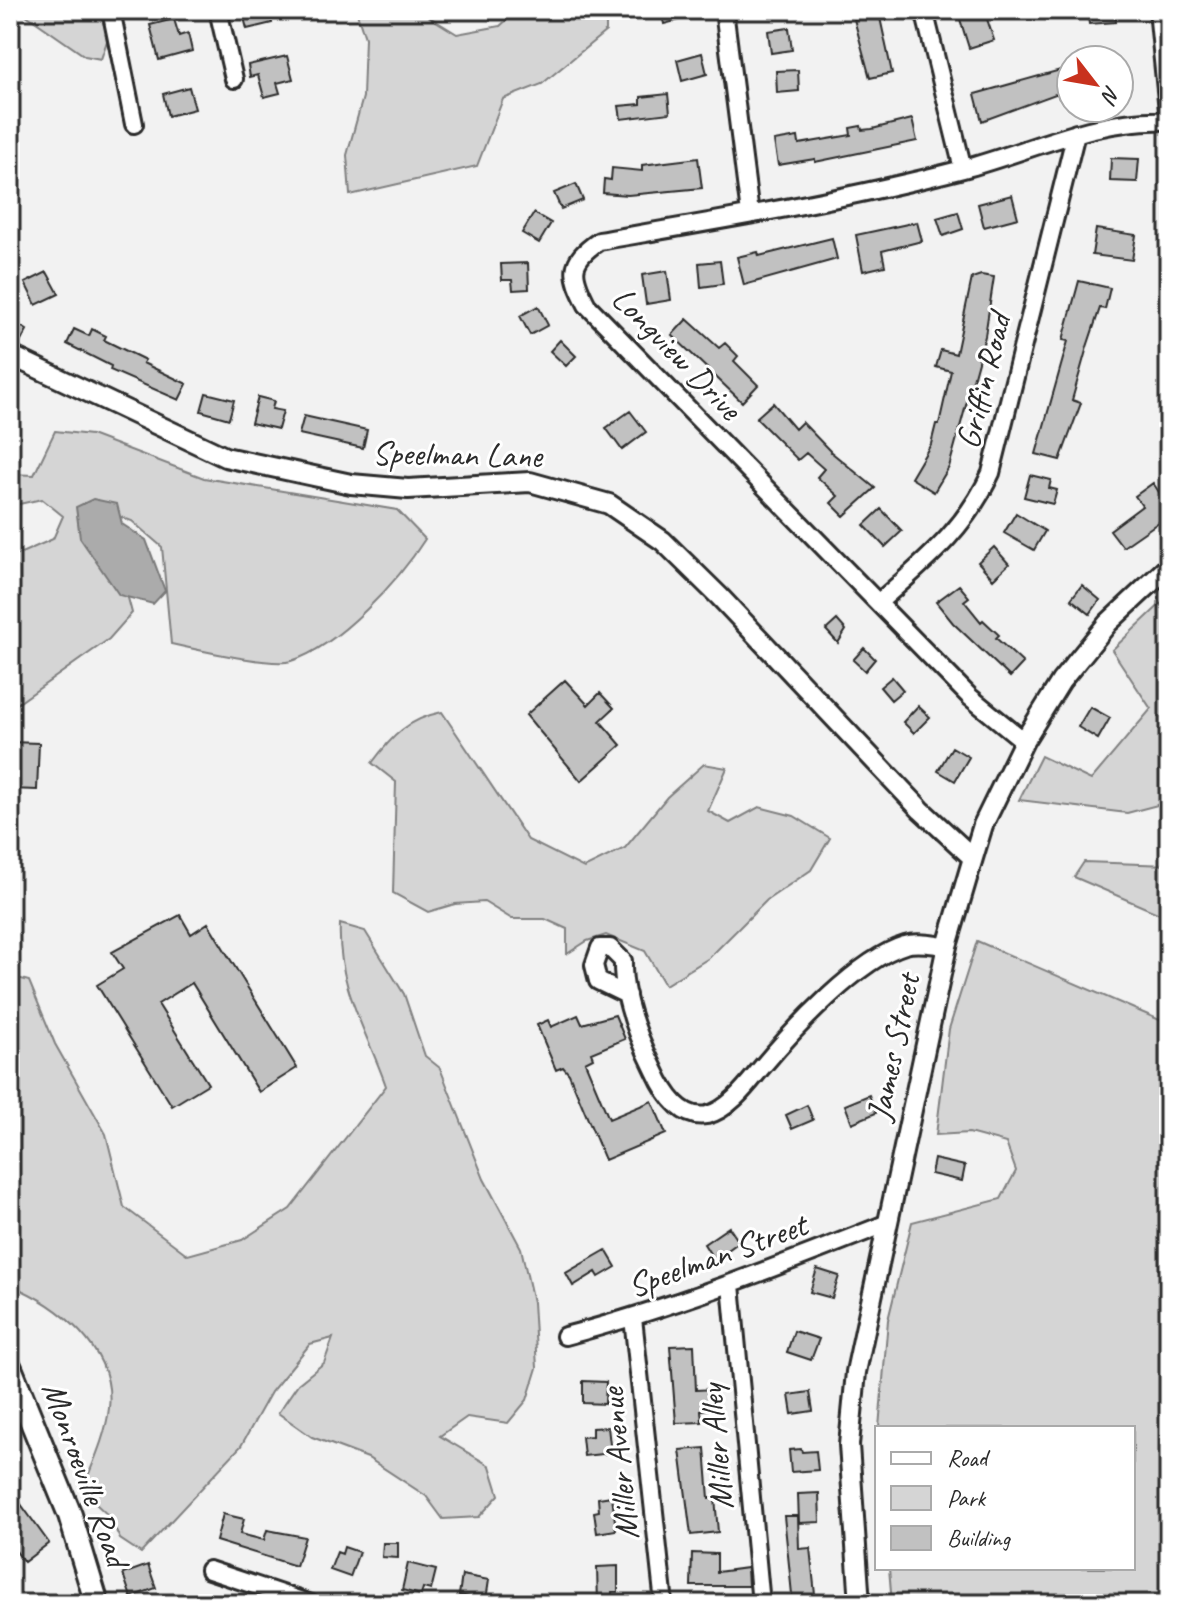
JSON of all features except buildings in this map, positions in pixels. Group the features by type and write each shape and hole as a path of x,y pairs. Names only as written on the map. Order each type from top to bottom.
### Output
{"main road":[{"name":"Monroeville Road","path":"10,1370 70,1515 97,1604"}],"street":[{"path":"111,10 134,124"},
{"path":"218,10 234,79"},
{"path":"724,10 750,214"},
{"path":"924,10 963,169"},
{"path":"1158,10 1169,121"},
{"name":"Longview Drive","path":"1024,741 970,697 587,305 574,281 575,267 584,251 599,241 750,214 963,169 1076,133 1140,120 1169,121"},
{"name":"Griffin Road","path":"878,603 946,542 976,506 991,473 1076,133"},
{"name":"Speelman Lane","path":"10,355 225,457 366,486 408,489 530,482 609,504 663,541 921,810 973,858"},
{"name":"James Street","path":"860,1604 849,1445 856,1372 947,946 973,858 983,825 1024,741 1061,681 1108,623 1169,566"},
{"path":"627,995 653,1067 668,1098 687,1113 707,1115 729,1103 794,1031 865,967 907,944 947,946"},
{"name":"Speelman Street","path":"565,1336 633,1318 731,1285 888,1223"},
{"name":"Miller Alley","path":"731,1285 761,1604"},
{"name":"Miller Avenue","path":"633,1318 664,1604"},
{"path":"209,1570 311,1604"}],"green space":[{"path":"19,10 99,10 108,38 101,59 85,56"},
{"path":"356,10 418,10 457,34 500,26 518,10 606,10 606,31 542,84 503,99 477,166 350,195 347,155 363,97 365,38"},
{"path":"55,431 91,435 204,478 397,510 425,539 384,591 328,642 291,661 267,662 171,644 162,547 132,521 105,511 132,613 109,639 10,709 10,558 53,539 63,516 42,499 10,506 10,474 34,475"},
{"path":"1169,596 1169,802 1127,813 1019,800 1041,756 1091,780 1151,709 1112,650"},
{"path":"442,712 528,840 584,868 625,848 667,797 704,764 727,768 708,811 730,823 759,807 794,816 830,838 811,870 767,900 709,958 665,985 645,951 606,935 587,941 567,954 567,929 545,919 512,919 484,902 455,904 428,912 393,893 396,782 372,763 410,724"},
{"path":"1084,862 1169,865 1169,918 1074,877"},
{"path":"340,924 365,931 404,994 425,1056 440,1068 484,1179 521,1248 533,1302 537,1368 527,1400 508,1423 467,1417 440,1436 490,1466 499,1495 479,1517 443,1519 426,1496 368,1458 312,1437 278,1413 298,1384 324,1363 333,1338 310,1344 271,1392 241,1446 141,1553 120,1539 110,1517 82,1491 105,1429 109,1408 109,1387 103,1367 93,1348 64,1317 10,1285 10,976 29,981 55,1044 106,1134 124,1207 188,1255 242,1240 290,1209 386,1086 348,988 340,947"},
{"path":"977,941 1169,1024 1169,1604 892,1604 889,1570 1135,1570 1135,1426 879,1426 888,1320 912,1222 1001,1199 1016,1171 1006,1143 969,1133 936,1135 949,1029"}],"shaded area":[{"path":"93,499 117,504 122,524 146,540 165,591 153,604 119,595 80,538 76,507"}]}
